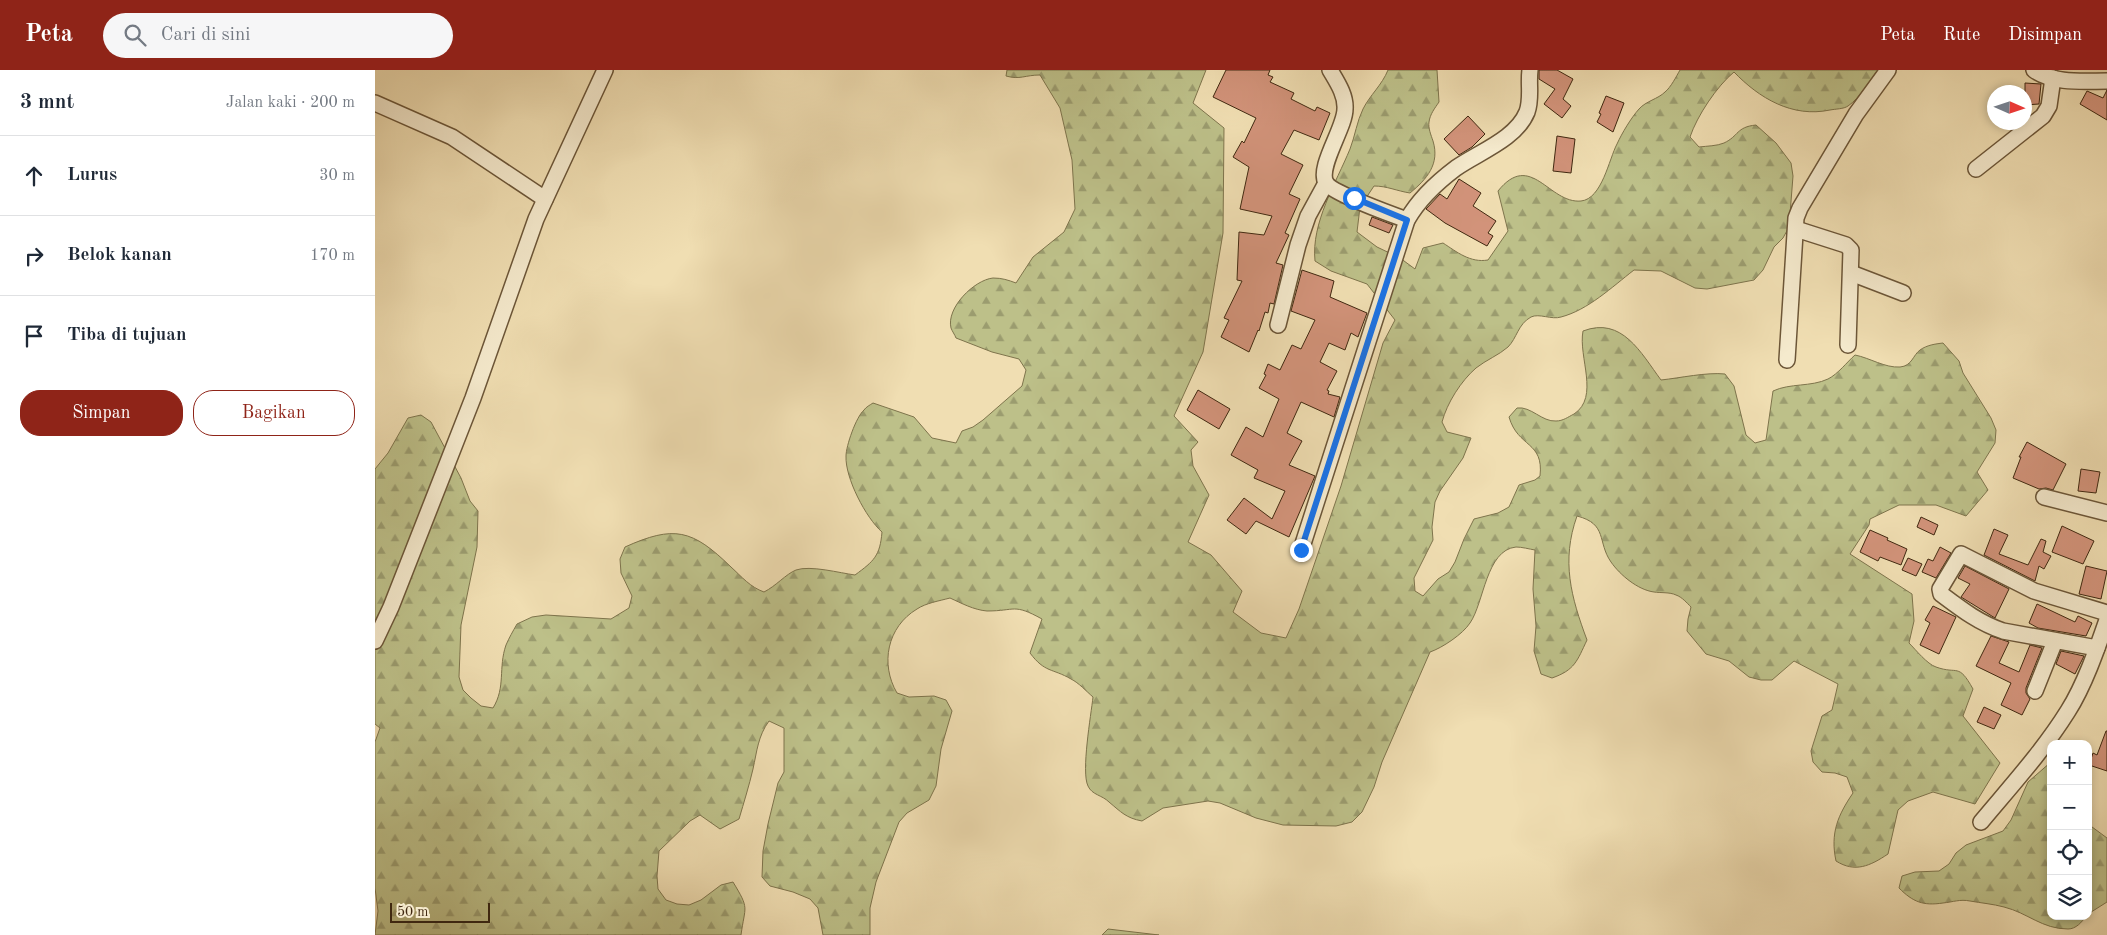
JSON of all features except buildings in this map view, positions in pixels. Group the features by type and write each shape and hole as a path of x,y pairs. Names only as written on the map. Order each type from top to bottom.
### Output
{"street":[{"path":"375,641 391,607 473,398 545,199 605,70"},
{"path":"1278,325 1297,246 1308,216 1326,183 1325,170 1345,110 1344,96 1330,70"},
{"path":"1301,550 1407,220 1417,204 1434,187 1455,169 1512,131 1521,122 1530,103 1531,70"},
{"path":"1787,360 1796,229 1800,208 1856,114 1888,70"},
{"path":"2034,70 2053,78 2072,81 2107,81"},
{"path":"1975,169 2043,116 2049,106 2053,78"},
{"path":"375,103 452,137 545,199"},
{"path":"1326,183 1330,187 1354,198 1407,220"},
{"path":"1796,229 1849,247 1851,253 1851,273 1848,345"},
{"path":"1851,273 1903,293"},
{"path":"2044,497 2107,513"},
{"path":"2097,648 2003,631 1981,623 1941,594 1940,590 1959,555 1962,554 2034,591 2107,613"},
{"path":"1981,822 2042,748 2069,709 2097,648 2107,620"},
{"path":"2035,691 2055,641"}],"green space":[{"path":"1007,70 1206,70 1193,103 1224,128 1223,233 1203,352 1174,416 1198,442 1191,450 1193,466 1209,495 1188,542 1211,555 1242,591 1233,612 1261,633 1286,638 1299,609 1341,486 1383,343 1395,320 1367,284 1331,271 1315,261 1317,232 1326,204 1350,149 1363,109 1388,70 1437,70 1439,102 1429,124 1435,157 1427,176 1410,193 1374,186 1360,207 1357,232 1377,247 1400,258 1415,269 1423,248 1443,243 1475,260 1488,260 1508,231 1498,191 1510,180 1520,176 1530,177 1570,200 1581,201 1588,199 1600,186 1619,140 1633,117 1642,106 1667,90 1680,70 1878,70 1860,94 1848,106 1816,112 1802,111 1777,104 1754,90 1734,72 1721,85 1703,111 1690,137 1699,147 1718,145 1729,140 1741,130 1756,125 1776,143 1791,163 1793,176 1789,227 1783,238 1774,247 1763,270 1754,280 1707,289 1695,288 1661,271 1634,270 1599,297 1571,314 1557,318 1531,317 1523,323 1508,347 1470,373 1451,400 1442,422 1447,432 1471,438 1463,458 1440,491 1435,502 1432,527 1433,540 1414,578 1415,591 1423,596 1438,579 1449,572 1474,519 1498,513 1509,507 1519,485 1535,480 1540,476 1538,456 1518,434 1509,417 1517,408 1522,408 1551,421 1559,421 1574,414 1582,407 1586,398 1587,387 1582,341 1583,331 1597,328 1609,329 1620,333 1638,349 1661,380 1702,374 1725,374 1734,386 1746,435 1755,443 1766,440 1773,391 1828,379 1855,355 1889,366 1900,367 1907,365 1923,348 1943,343 1959,361 1963,373 1991,418 1996,430 1995,443 1977,472 1988,490 1966,516 1936,505 1899,505 1870,519 1869,525 1850,554 1912,594 1914,621 1909,643 1925,660 1936,667 1961,672 1973,689 1963,716 2000,763 1975,804 1933,792 1908,801 1898,810 1888,854 1869,865 1856,867 1843,865 1836,861 1834,842 1839,817 1853,793 1847,777 1835,773 1822,772 1813,762 1811,751 1822,716 1832,710 1838,684 1794,661 1772,680 1761,680 1749,677 1729,661 1706,654 1687,631 1691,607 1684,600 1671,593 1648,591 1630,581 1611,562 1598,529 1587,519 1577,516 1570,548 1570,579 1576,609 1587,640 1574,664 1566,672 1552,678 1541,674 1534,651 1536,626 1533,589 1535,550 1516,547 1506,550 1498,557 1492,567 1470,623 1452,640 1430,652 1382,762 1374,787 1362,812 1352,822 1336,826 1283,825 1256,818 1220,803 1208,801 1163,808 1142,821 1120,812 1092,791 1086,779 1086,756 1093,697 1074,681 1040,664 1030,653 1042,619 1019,609 987,611 968,606 950,598 924,605 907,617 893,636 889,647 889,670 897,693 909,697 934,696 946,700 952,711 941,749 936,786 929,800 907,813 899,822 876,882 870,908 870,935 823,935 818,908 810,899 770,886 762,877 763,851 768,824 778,783 784,772 784,728 769,721 760,738 739,819 720,829 700,815 690,821 659,851 658,889 666,900 677,904 689,905 701,900 721,885 733,882 745,908 741,935 375,935 378,911 375,888 375,742 380,728 375,724 375,469 388,453 408,418 421,415 431,422 461,478 470,501 478,511 477,547 461,625 459,677 463,690 481,706 493,708 497,700 501,685 504,653 507,642 517,624 532,617 546,615 611,619 629,608 632,596 621,573 620,559 625,547 642,540 670,534 682,534 693,538 717,554 750,585 764,592 796,570 809,568 855,575 875,557 880,547 882,532 863,508 853,486 847,465 846,451 855,425 865,409 873,403 914,417 932,438 956,443 962,431 973,427 983,420 1022,386 1026,370 1019,359 992,352 956,338 951,328 953,312 957,304 970,289 993,278 1005,279 1016,283 1033,257 1064,232 1075,209 1072,160 1060,108 1040,75 1011,77 1006,76"},
{"path":"2047,765 2047,920 2084,920 2079,925 2071,929 2059,928 2043,924 2004,907 1966,900 1936,904 1919,902 1909,897 1899,888 1902,876 1915,872 1939,871 1949,864 1956,853 1966,845 2003,831 2011,820 2028,782"},
{"path":"2092,827 2107,838 2107,902 2092,911"},
{"path":"1108,929 1159,935 1102,935"}],"route":[{"path":"1301,550 1407,220 1354,198"}]}
